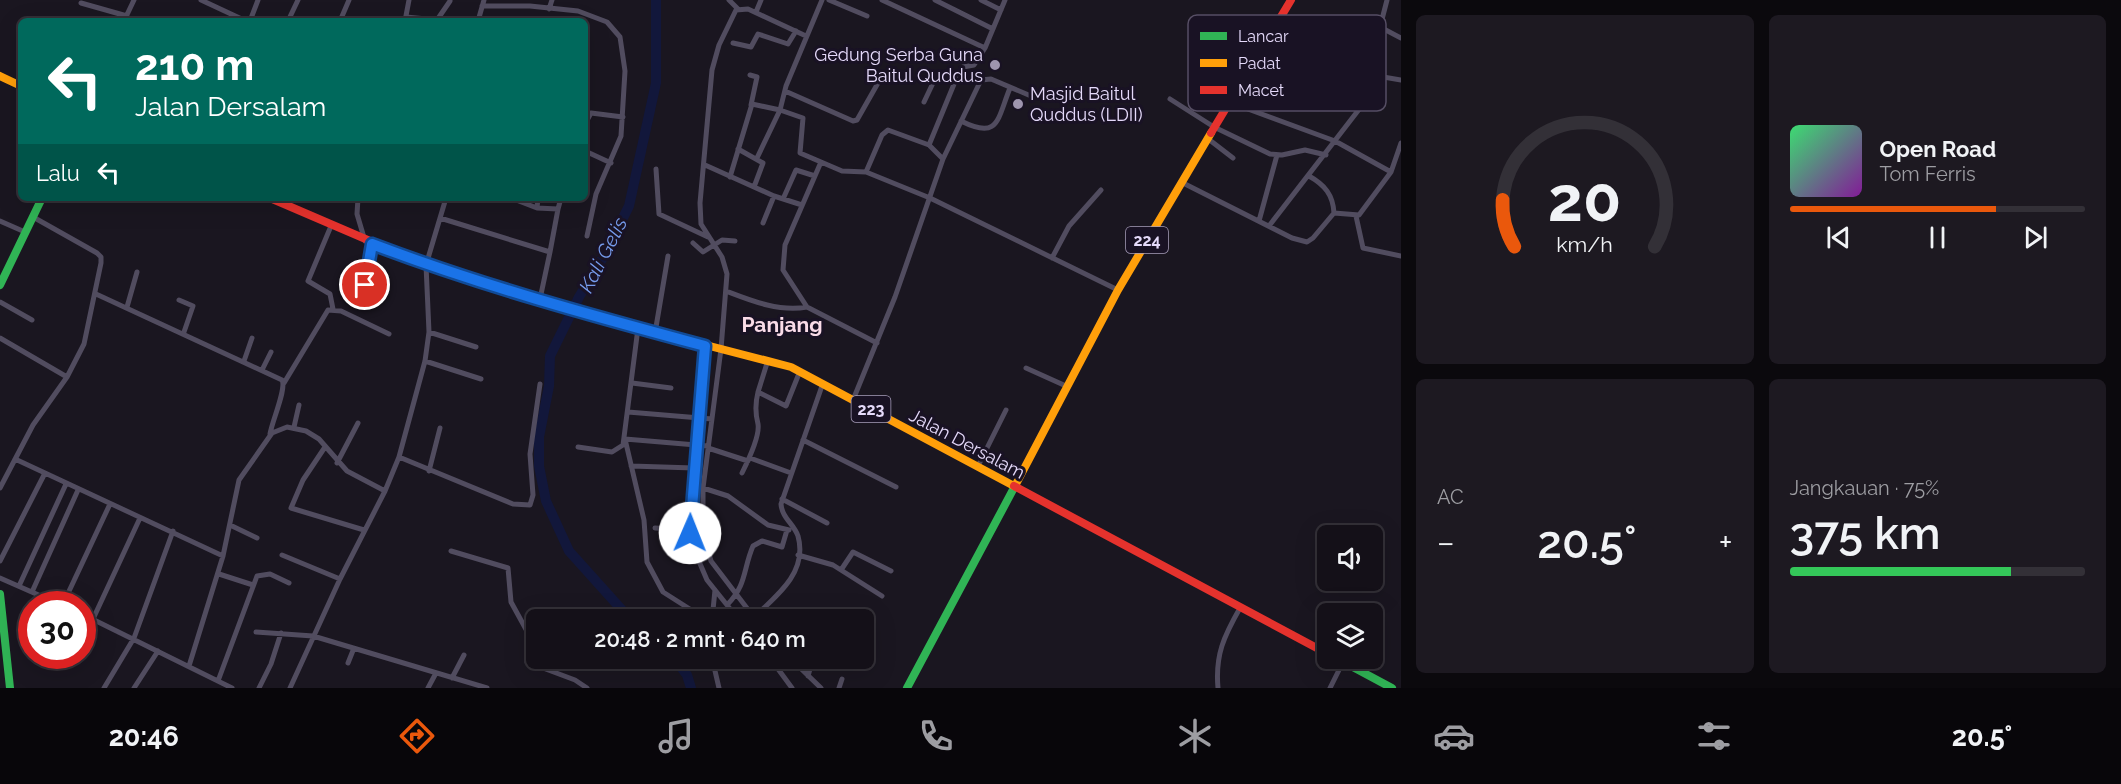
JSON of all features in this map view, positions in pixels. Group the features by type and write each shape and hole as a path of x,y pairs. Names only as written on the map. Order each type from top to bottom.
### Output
{"main road":[{"name":"224","path":"1282,15 1291,0"},
{"path":"0,76 18,85"},
{"name":"224","path":"1015,486 1118,290 1224,111"},
{"path":"0,285 4,267 41,201"},
{"name":"Jalan Dersalam","path":"277,201 369,243 426,265 603,319 768,360 800,371 1317,648"},
{"path":"907,688 1015,486"},
{"path":"0,594 9,688"},
{"path":"1357,669 1392,688"}],"street":[{"path":"81,3 125,18 134,0"},
{"path":"201,0 212,2 240,18"},
{"path":"245,18 258,0"},
{"path":"289,18 298,0"},
{"path":"341,18 349,0"},
{"path":"405,18 409,0"},
{"path":"549,9 552,0"},
{"path":"729,0 738,9 756,12 806,36"},
{"path":"756,12 761,0"},
{"path":"757,158 780,110 806,36 822,0"},
{"path":"829,0 867,16"},
{"path":"882,0 986,48"},
{"path":"935,0 993,29"},
{"path":"981,0 1001,10"},
{"path":"929,146 959,72 962,67 977,63 986,48 1005,0"},
{"path":"439,18 450,1"},
{"path":"479,18 483,3 578,11 597,17 614,28 620,37 624,58 621,136 596,194 586,236"},
{"path":"738,9 726,29 712,70 700,218 725,263 726,291 703,488 703,528 711,561 747,609"},
{"path":"1386,30 1401,38"},
{"path":"733,43 751,47 758,34 788,44 796,31"},
{"path":"730,177 757,77 750,75"},
{"path":"1386,77 1401,80"},
{"path":"853,400 877,343 943,159 981,80 991,79 1031,96"},
{"path":"785,91 853,121 857,120 878,83"},
{"path":"924,102 933,83"},
{"path":"961,121 984,130 990,129 996,123 1010,88"},
{"path":"1170,99 1188,110"},
{"path":"751,105 780,110 803,118 799,152 842,171 866,172 930,198 1118,290"},
{"path":"1189,111 1214,127 1277,155 1303,150 1326,154"},
{"path":"1253,111 1335,141 1391,172"},
{"path":"1269,226 1310,176 1357,111"},
{"path":"588,118 591,113 623,117"},
{"path":"866,172 882,135 887,130 907,135 929,146 943,159"},
{"path":"1207,138 1233,158"},
{"path":"1356,216 1391,172 1401,143"},
{"path":"738,149 763,163 754,187"},
{"path":"588,152 611,163"},
{"path":"1259,221 1277,155"},
{"path":"821,162 785,245 781,262 784,274 807,307 877,343"},
{"path":"705,165 774,196 802,205"},
{"path":"656,169 659,214 709,237"},
{"path":"783,199 796,170 815,176"},
{"path":"1310,176 1327,190 1332,200 1334,213"},
{"path":"1182,182 1292,238 1307,242 1334,213"},
{"path":"1052,258 1069,226 1101,190"},
{"path":"763,223 774,196"},
{"path":"358,201 357,214 369,243 365,285"},
{"path":"290,688 340,579 385,492 399,457 425,361 429,332 426,265 445,201"},
{"path":"519,201 537,208 558,209"},
{"path":"537,208 538,201"},
{"path":"540,299 560,201"},
{"path":"1334,213 1356,216"},
{"path":"1356,216 1363,248 1401,256"},
{"path":"0,488 33,425 67,377 84,344 96,294 100,256 33,217"},
{"path":"440,218 550,252"},
{"path":"0,221 25,232"},
{"path":"331,226 308,281 330,294 333,309"},
{"path":"693,243 703,252 725,239 735,241"},
{"path":"655,333 668,256"},
{"path":"127,307 137,272"},
{"path":"726,291 767,305 786,308 807,307"},
{"path":"96,294 184,332 284,383"},
{"path":"179,300 193,306 184,332"},
{"path":"0,302 32,320"},
{"path":"333,309 388,334"},
{"path":"270,436 273,416 284,383 301,359 325,313 333,309"},
{"path":"578,447 612,452 621,448 625,439 638,328"},
{"path":"429,332 476,347"},
{"path":"0,338 67,377"},
{"path":"244,361 252,338"},
{"path":"706,346 690,529 692,545 698,562 715,590 731,609"},
{"path":"262,370 271,352"},
{"path":"742,473 749,459 758,425 755,416 758,392 768,360"},
{"path":"425,361 481,380"},
{"path":"1026,368 1066,386"},
{"path":"758,392 786,406 800,371"},
{"path":"632,383 671,388"},
{"path":"764,609 791,580 797,567 795,531 782,513 782,499 823,383"},
{"path":"399,457 513,504 530,506 533,495 530,454 540,384"},
{"path":"294,427 300,405"},
{"path":"978,466 1006,410"},
{"path":"628,412 710,418"},
{"path":"337,463 358,423"},
{"path":"189,666 219,574 239,480 270,436 281,428 294,427 315,436 337,463 355,476 385,492"},
{"path":"429,471 440,428"},
{"path":"625,439 696,444 791,473"},
{"path":"625,439 644,520 647,562 663,592 690,609"},
{"path":"803,440 896,487"},
{"path":"325,447 303,480 291,508 364,530"},
{"path":"15,459 223,556"},
{"path":"631,466 694,468"},
{"path":"0,561 45,473"},
{"path":"19,586 66,484"},
{"path":"703,488 728,495 771,526 795,531"},
{"path":"32,591 78,490"},
{"path":"782,499 827,523"},
{"path":"67,591 110,504"},
{"path":"96,613 140,518"},
{"path":"230,525 257,538"},
{"path":"655,528 703,528"},
{"path":"728,604 736,597 747,572 753,546 762,541 782,547 787,530"},
{"path":"104,688 134,638 173,531"},
{"path":"451,551 509,569 510,597 529,633 527,662 575,680 587,688"},
{"path":"841,570 853,552 891,571"},
{"path":"282,555 340,579"},
{"path":"798,555 841,570 882,596"},
{"path":"218,681 258,575 265,573 289,583"},
{"path":"219,574 253,585"},
{"path":"0,578 30,591"},
{"path":"713,609 715,590"},
{"path":"1218,688 1216,675 1222,639 1240,608"},
{"path":"96,620 232,688"},
{"path":"256,632 313,636 486,688"},
{"path":"259,688 271,664 281,633"},
{"path":"348,663 354,648"},
{"path":"135,688 158,651"},
{"path":"452,678 464,655"},
{"path":"715,669 719,688"},
{"path":"779,669 792,688"},
{"path":"801,669 821,688"},
{"path":"808,676 810,669"},
{"path":"1330,688 1337,669"},
{"path":"428,688 436,673"},
{"path":"839,688 842,679"},
{"path":"456,688 459,680"}],"waterway":[{"name":"Kali Gelis","path":"621,609 569,551 546,501 539,466 539,437 549,386 550,356 579,297 604,256 629,206 656,83 656,0"},
{"name":"Kali Gelis","path":"682,669 691,688"}],"traffic: fast":[{"path":"0,285 41,201"},
{"path":"907,688 1015,486"},
{"path":"0,594 10,688"},
{"path":"1357,669 1392,688"}],"traffic: slow":[{"path":"0,76 18,85"},
{"path":"1015,486 1118,290 1211,133"},
{"path":"644,329 791,367 1014,486"}],"traffic: jam":[{"path":"1282,15 1291,0"},
{"path":"1211,133 1224,111"},
{"path":"277,201 426,265 644,329"},
{"path":"1014,486 1317,648"}],"place":[{"name":"Gedung Serba Guna Baitul Quddus","path":"995,65"},
{"name":"Masjid Baitul Quddus (LDII)","path":"1018,104"}],"district":[{"name":"Panjang","path":"782,325"}],"route":[{"path":"365,285 372,244 426,265 603,319 705,346 690,507 690,533"}]}
